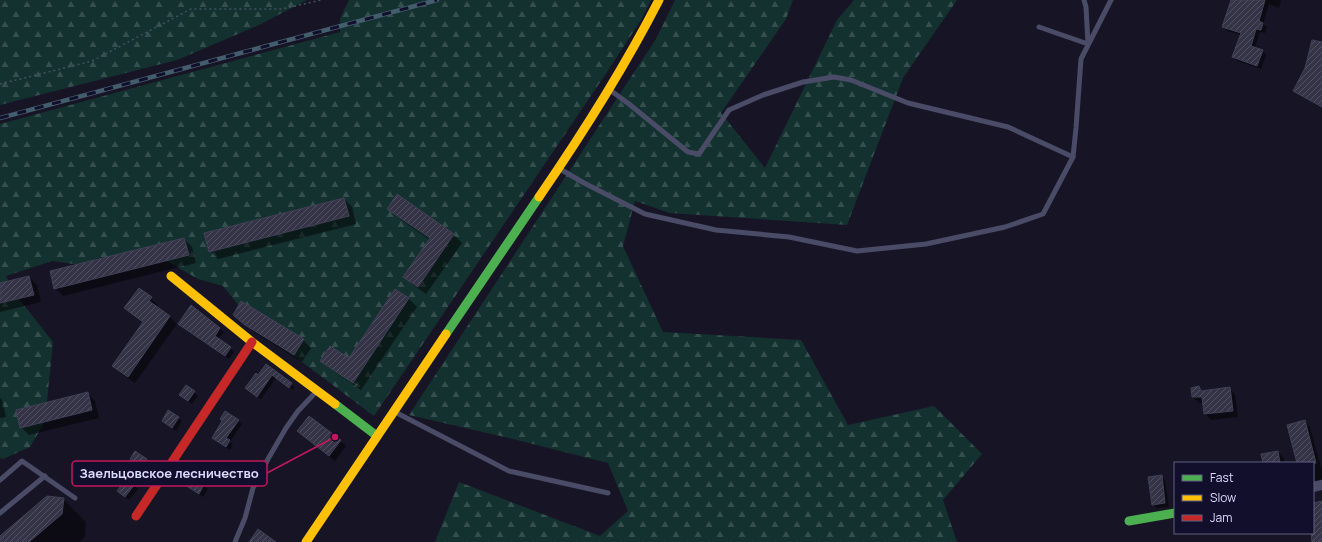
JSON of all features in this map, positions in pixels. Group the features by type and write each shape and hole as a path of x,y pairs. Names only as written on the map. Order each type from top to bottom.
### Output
{"street":[{"path":"306,542 559,168 609,90 659,0"},
{"path":"171,276 252,342 377,436"},
{"path":"136,516 252,342"},
{"path":"1129,521 1174,513"}],"lane":[{"path":"1084,0 1086,7 1088,44"},
{"path":"559,168 584,183 645,214 716,230 789,237 856,251 926,244 1005,227 1043,214 1073,157 1081,59 1111,0"},
{"path":"1039,27 1088,44"},
{"path":"609,90 629,104 688,152 699,154 729,110 763,95 803,82 834,77 850,80 908,102 1008,127 1073,157"},
{"path":"235,542 245,518 253,488 265,465 286,428 298,411 317,391"},
{"path":"394,411 509,471 608,493"},
{"path":"0,480 22,461 75,498"},
{"path":"0,513 45,476"}],"path":[{"path":"0,84 92,61 191,9 282,9 321,0"}],"green space":[{"path":"0,0 307,0 259,25 177,60 0,105"},
{"path":"349,0 651,0 641,20 607,72 374,416 258,329 223,286 198,279 151,252 125,269 101,257 81,265 52,261 6,276 15,294 53,342 45,421 30,447 3,459 0,458 0,124 340,32 340,19"},
{"path":"675,0 793,0 786,19 721,113 765,168 837,20 854,0 957,0 903,78 847,225 670,213 635,201 623,246 663,332 801,340 848,425 934,406 982,454 943,500 957,542 435,542 459,482 600,536 628,511 608,463 409,415 656,39"}],"building":[{"path":"1231,0 1265,0 1259,21 1263,23 1261,30 1256,29 1251,46 1263,50 1257,66 1232,57 1241,33 1222,27"},
{"path":"1312,40 1322,42 1322,107 1293,91 1305,68"},
{"path":"397,194 454,234 418,287 403,277 430,238 387,209"},
{"path":"344,198 349,216 209,252 204,233"},
{"path":"184,238 189,255 54,289 50,271"},
{"path":"29,276 34,295 0,303 0,283"},
{"path":"139,288 152,297 149,301 170,316 128,377 112,366 143,322 124,308"},
{"path":"395,289 409,298 353,383 320,361 330,346 349,358"},
{"path":"241,301 304,339 294,355 245,325 233,315"},
{"path":"191,305 220,328 215,336 231,347 225,356 178,324"},
{"path":"266,364 292,383 289,388 272,375 257,397 245,388 256,373 258,375"},
{"path":"186,385 195,391 188,401 179,395"},
{"path":"1199,386 1201,391 1230,387 1233,411 1204,414 1202,397 1192,397 1191,388"},
{"path":"88,392 92,410 20,428 16,410"},
{"path":"168,410 179,417 172,428 162,421"},
{"path":"225,411 239,420 226,438 230,440 226,447 212,438 222,421 220,419"},
{"path":"309,416 341,440 329,456 297,431"},
{"path":"1305,420 1316,463 1297,462 1287,425"},
{"path":"135,451 147,459 142,467 130,459"},
{"path":"1278,451 1280,462 1263,462 1261,454"},
{"path":"187,474 204,484 199,494 182,483"},
{"path":"1162,475 1165,503 1152,505 1148,477"},
{"path":"127,478 135,484 125,497 117,491"},
{"path":"47,496 64,498 62,514 29,542 0,542 0,536"},
{"path":"1322,501 1322,542 1312,542 1311,534 1314,534 1314,503"},
{"path":"258,529 276,542 249,542"}],"railway":[{"path":"0,118 437,0"}],"traffic: fast":[{"path":"446,334 539,197"},
{"path":"335,404 377,436"},
{"path":"1129,521 1174,513"}],"traffic: slow":[{"path":"539,197 602,100 632,50 659,0"},
{"path":"171,276 252,342 335,404"},
{"path":"306,542 446,334"}],"traffic: jam":[{"path":"136,516 252,342"}],"place":[{"name":"Заельцовское лесничество","path":"335,437"}]}
